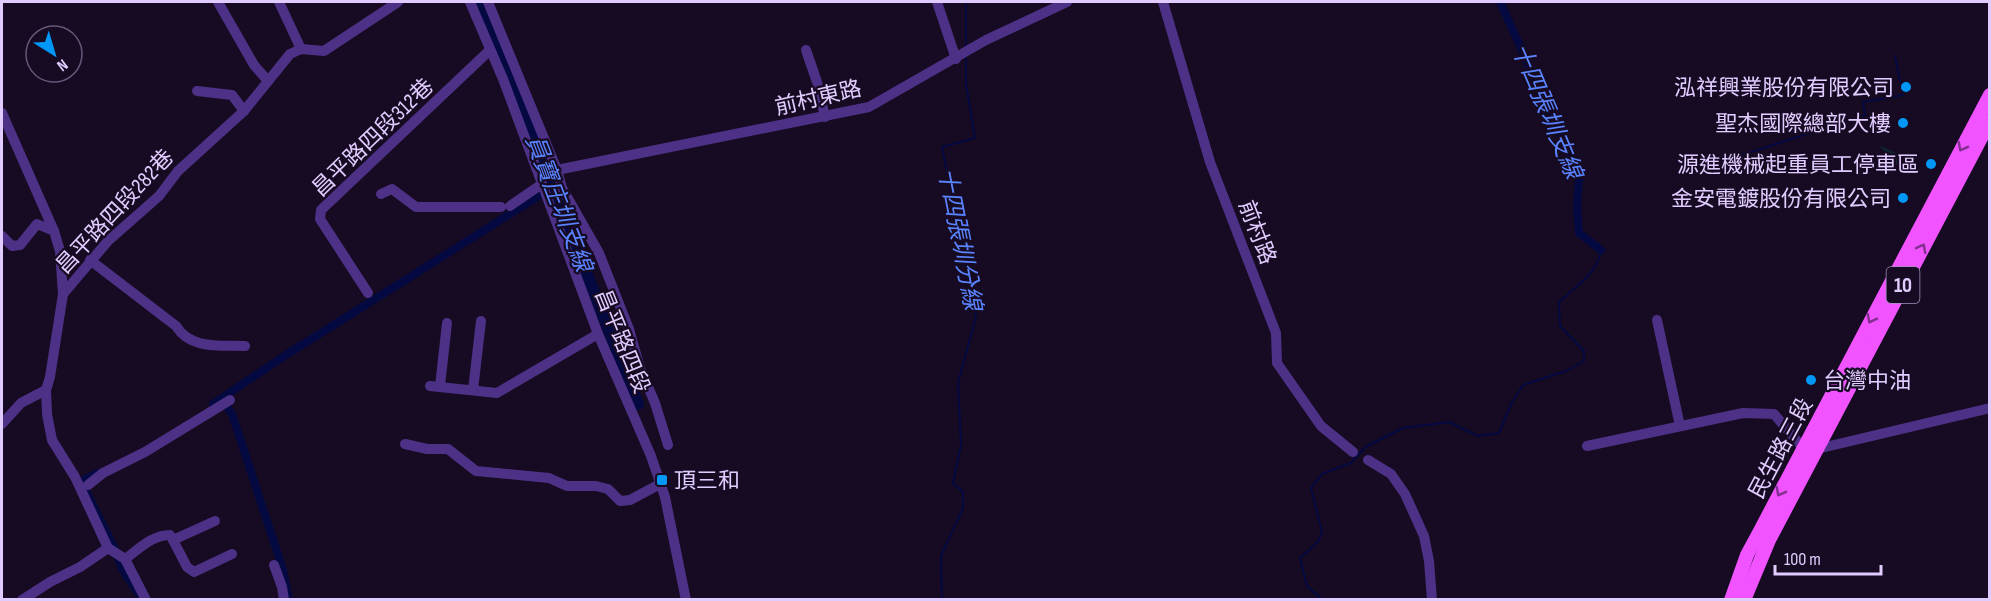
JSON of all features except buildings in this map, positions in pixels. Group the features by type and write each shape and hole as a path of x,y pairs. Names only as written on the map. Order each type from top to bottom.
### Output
{"main road":[{"name":"民生路三段","path":"1744,600 1810,448 1989,95"},
{"name":"民生路三段","path":"1731,600 1748,555 1810,448 1989,121"}],"street":[{"path":"218,2 254,65 267,81"},
{"path":"279,2 301,49 324,51 391,3"},
{"name":"昌平路四段","path":"470,2 598,334 651,456 665,497 686,600"},
{"path":"488,2 557,170 562,188 598,253 629,329 640,368 655,403 668,445"},
{"path":"937,2 956,59"},
{"name":"前村東路","path":"557,170 869,107 986,40 1067,2"},
{"name":"前村路","path":"1163,2 1210,162 1276,333 1277,363 1321,426 1353,452"},
{"name":"昌平路四段282巷","path":"146,600 116,553 52,440 47,414 46,390 63,294 108,241 159,196 185,164 244,111 290,54 301,49"},
{"name":"昌平路四段312巷","path":"368,293 320,219 321,210 490,50"},
{"path":"806,50 817,82 825,117"},
{"path":"197,91 232,95 244,111"},
{"path":"2,113 54,231 60,251 63,294"},
{"path":"381,194 392,189 416,207 505,207 542,184"},
{"path":"2,236 12,246 20,245 37,224 54,231"},
{"path":"90,260 176,326 182,335 192,342 245,346"},
{"path":"1657,320 1680,426"},
{"path":"472,390 481,321"},
{"path":"447,323 435,386 497,393 598,334"},
{"path":"2,424 21,403 46,390"},
{"path":"88,485 103,473 145,452 230,400"},
{"path":"1587,446 1743,412 1774,414 1810,448 1989,408"},
{"path":"405,444 427,449 448,449 476,471 501,471 549,478 567,486 596,486 608,489 620,501 630,501 660,484"},
{"path":"1368,460 1391,474 1405,494 1424,536 1429,561 1432,600"},
{"path":"173,540 215,521"},
{"path":"22,600 80,567 162,535 170,535 187,567 194,572 232,554"},
{"path":"274,565 284,600"}],"shaded area":[{"path":"1879,145 1918,164 1917,166 1900,168"}],"waterway":[{"name":"員寶庄圳支線","path":"480,2 638,404"},
{"name":"十四張圳分線","path":"966,2 966,47"},
{"name":"十四張圳支線","path":"1500,2 1579,180 1577,207 1579,233 1601,250"},
{"name":"十四張圳分線","path":"942,600 941,556 963,508 963,492 953,483 961,445 958,383 976,317 942,147 975,138 966,84 966,56"},
{"path":"1714,164 1865,115 1863,102 1903,95 1895,56"},
{"path":"213,404 286,355 553,187"},
{"path":"1323,600 1307,586 1300,558 1318,542 1322,532 1311,488 1322,474 1351,463 1365,447 1403,428 1449,422 1478,436 1499,433 1511,404 1523,385 1566,371 1584,361 1584,351 1560,326 1559,302 1591,273 1601,250"},
{"path":"222,400 232,414 283,570 289,600"},
{"path":"97,473 81,481 114,547 122,569 138,593"}],"place":[{"name":"泓祥興業股份有限公司","path":"1906,87"},
{"name":"聖杰國際總部大樓","path":"1903,123"},
{"name":"源進機械起重員工停車區","path":"1931,164"},
{"name":"金安電鍍股份有限公司","path":"1903,198"},
{"name":"台灣中油","path":"1811,380"},
{"name":"頂三和","path":"662,480"}]}
